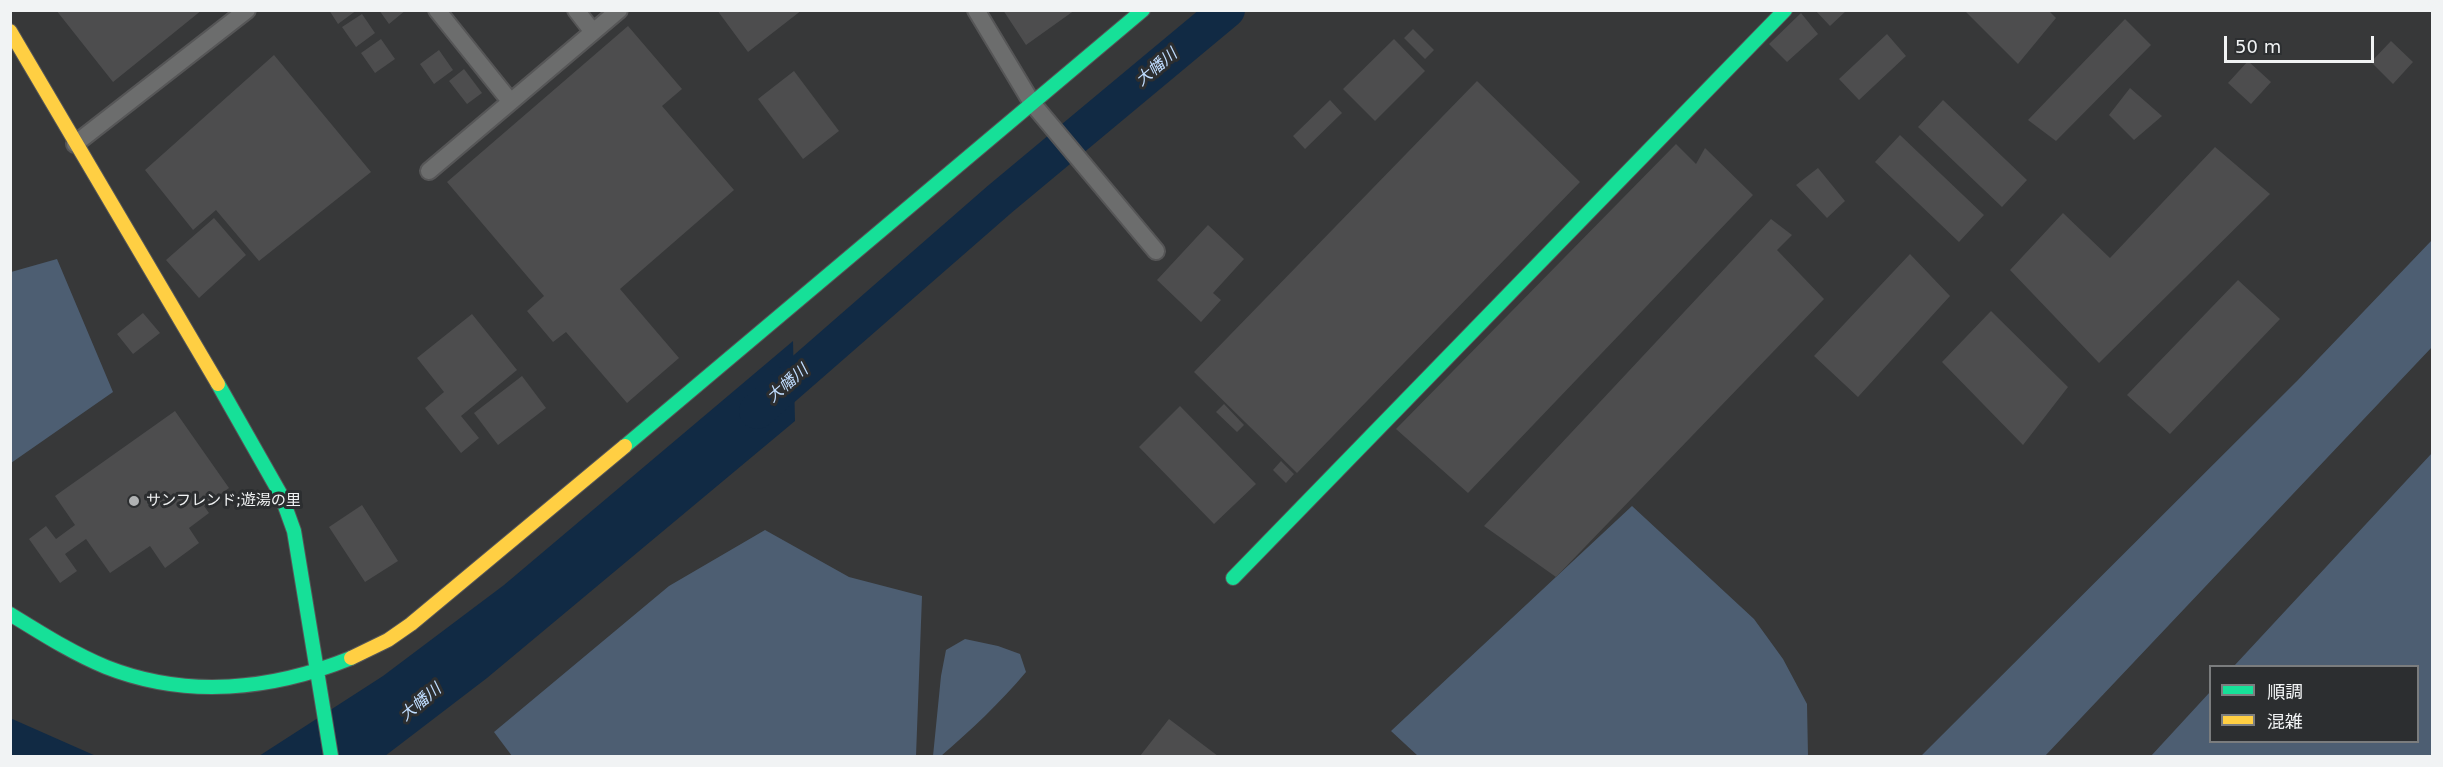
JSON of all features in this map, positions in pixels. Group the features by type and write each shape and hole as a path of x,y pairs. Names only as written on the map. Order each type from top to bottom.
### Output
{"street":[{"path":"75,144 247,10"},
{"path":"437,10 510,101"},
{"path":"576,10 593,32"},
{"path":"429,171 619,10"},
{"path":"976,10 1032,103 1156,251"},
{"path":"10,614 71,649 120,672 176,686 222,689 258,687 317,674 389,639 447,596 1143,10"},
{"path":"1233,578 1785,10"},
{"path":"10,31 75,144 184,324 281,495 294,531 331,756"}],"shaded area":[{"path":"2432,240 2432,347 2045,756 1921,756 2297,381"},
{"path":"57,259 113,392 11,463 11,272"},
{"path":"2432,453 2432,756 2151,756 2209,693 2209,743 2419,743 2419,665 2235,665"},
{"path":"1632,506 1754,619 1783,659 1807,704 1808,756 1418,756 1391,731"},
{"path":"765,530 849,577 922,596 916,756 512,756 494,732 669,586"},
{"path":"965,639 998,646 1020,654 1026,672 996,705 941,756 933,756 946,650"}],"water":[{"path":"793,341 795,421 487,678 385,756 259,756 383,676 504,585"},
{"path":"10,718 96,756 11,756"}],"building":[{"path":"56,10 202,10 113,82"},
{"path":"329,10 357,10 338,24"},
{"path":"379,10 406,10 389,24"},
{"path":"717,10 802,10 748,52"},
{"path":"1003,10 1075,10 1026,45"},
{"path":"1815,10 1847,10 1830,26"},
{"path":"1964,10 2048,10 2056,18 2018,64"},
{"path":"1801,13 1818,34 1787,62 1769,44"},
{"path":"362,14 375,33 356,47 342,27"},
{"path":"2125,19 2151,45 2056,141 2028,120"},
{"path":"628,26 682,89 662,106 734,190 620,289 679,358 627,403 566,332 553,342 527,311 544,296 447,182"},
{"path":"1413,29 1434,50 1425,59 1404,38"},
{"path":"1887,34 1906,56 1859,100 1839,79"},
{"path":"381,39 395,59 375,73 361,53"},
{"path":"1394,39 1425,71 1375,121 1343,89"},
{"path":"2391,41 2413,62 2393,84 2371,62"},
{"path":"439,50 453,70 434,84 420,64"},
{"path":"274,55 371,172 259,261 216,210 193,230 145,170"},
{"path":"2248,61 2271,82 2251,104 2228,83"},
{"path":"464,69 482,93 467,104 449,81"},
{"path":"794,71 839,131 803,159 758,99"},
{"path":"1477,81 1580,182 1297,473 1194,372"},
{"path":"2130,88 2162,116 2134,140 2109,115"},
{"path":"1330,100 1342,113 1305,149 1293,136"},
{"path":"1943,100 2027,180 2002,207 1918,127"},
{"path":"1900,135 1984,215 1959,242 1875,162"},
{"path":"1676,144 1696,164 1705,148 1753,195 1468,493 1396,429"},
{"path":"2215,147 2270,194 2099,363 2010,270 2063,213 2110,258"},
{"path":"1818,168 1845,201 1827,218 1796,185"},
{"path":"214,218 246,255 199,298 166,260"},
{"path":"1771,219 1792,235 1777,250 1824,299 1556,577 1484,526"},
{"path":"1208,225 1244,259 1213,293 1221,300 1201,322 1157,280"},
{"path":"1910,254 1950,296 1858,397 1814,356"},
{"path":"2238,280 2280,319 2170,434 2127,395"},
{"path":"1991,311 2068,387 2023,445 1942,362"},
{"path":"143,313 160,333 133,354 117,334"},
{"path":"472,314 517,370 461,416 479,438 461,453 425,408 444,392 417,358"},
{"path":"522,376 546,408 498,445 474,413"},
{"path":"1224,404 1244,425 1237,432 1216,412"},
{"path":"1180,406 1256,484 1214,524 1139,447"},
{"name":"サンフレンド;遊湯の里","path":"175,411 229,488 204,506 209,513 189,528 199,543 165,568 150,546 110,573 86,539 65,554 77,571 60,583 29,539 46,526 56,539 75,525 55,496"},
{"path":"1281,461 1294,474 1286,483 1273,470"},
{"path":"362,505 398,561 365,582 329,527"},
{"path":"1169,719 1218,756 1140,756"}],"waterway":[{"name":"大幡川","path":"757,411 1000,199 1227,10"}],"traffic: fast":[{"path":"625,446 1143,10"},
{"path":"1233,578 1785,10"},
{"path":"218,384 281,495 294,531 331,756"},
{"path":"10,614 106,667 167,684 198,687 260,683 321,669 351,658"}],"traffic: slow":[{"path":"10,31 218,384"},
{"path":"351,658 388,640 411,624 625,446"}],"place":[{"name":"サンフレンド;遊湯の里","path":"134,501"}]}
